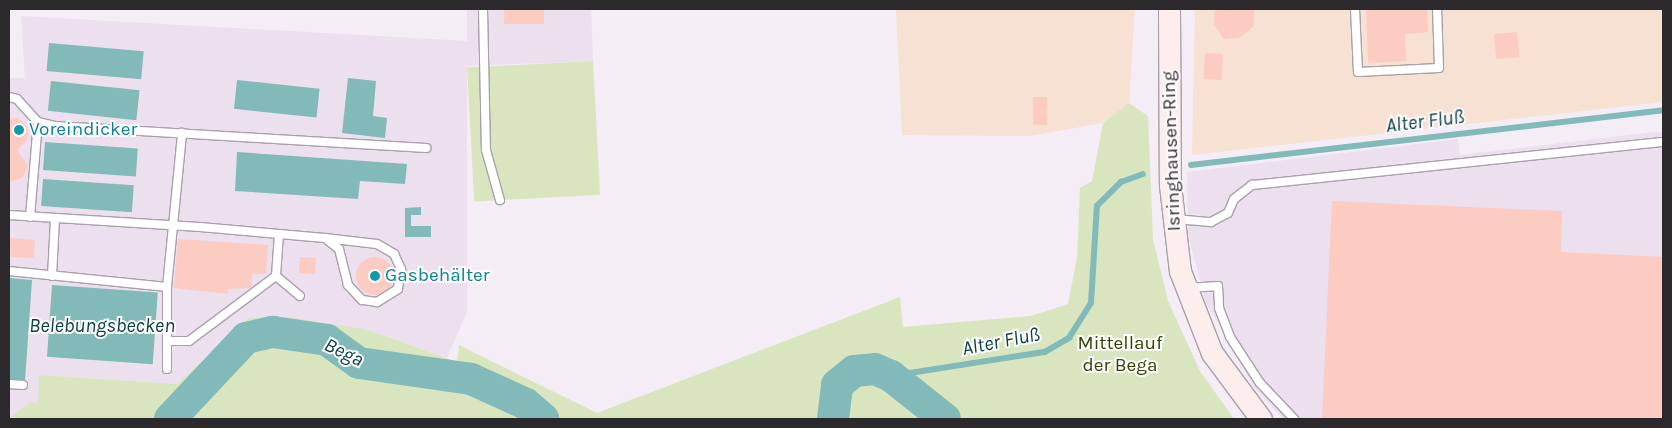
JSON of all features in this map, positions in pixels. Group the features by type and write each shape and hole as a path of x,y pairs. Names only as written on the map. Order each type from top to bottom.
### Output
{"street":[{"name":"Isringhausen-Ring","path":"1170,9 1172,218 1186,289 1212,352 1261,419"}],"lane":[{"path":"483,9 486,150 500,200"},
{"path":"1355,9 1358,72 1439,68 1437,9"},
{"path":"9,97 17,99 38,122 426,148"},
{"path":"30,217 38,122"},
{"path":"167,370 167,287 171,227 177,210 182,133"},
{"path":"1172,218 1211,222 1228,212 1234,199 1252,185 1663,142"},
{"path":"9,215 279,234 325,238 377,244 394,254 401,270 398,289 377,302 362,300 348,285 339,249 325,238"},
{"path":"52,276 55,219"},
{"path":"167,341 189,341 276,276 279,234"},
{"path":"9,271 167,287"},
{"path":"276,276 300,296"},
{"path":"1186,289 1218,286 1219,308 1230,337 1260,383 1294,419"},
{"path":"9,384 23,385"}],"shaded area":[{"path":"467,9 591,9 593,61 467,66 467,312 447,358 369,330 249,318 177,384 39,375 37,419 9,419 9,78 25,78 21,16 467,41"},
{"path":"896,9 1135,9 1129,103 1103,123 1030,136 902,135"},
{"path":"1195,9 1663,9 1663,102 1192,155"},
{"path":"1654,132 1663,133 1663,419 1283,419 1254,387 1205,301 1188,235 1187,172 1458,139 1460,155"}],"green space":[{"path":"593,61 600,195 474,201 467,68"},
{"name":"Mittellauf der Bega","path":"1129,103 1148,116 1153,239 1168,301 1200,371 1234,419 9,419 30,402 38,403 39,375 177,384 249,318 286,317 369,330 457,362 459,345 597,413 900,297 903,327 1031,316 1068,304 1077,258 1080,188 1092,181 1103,123"}],"water":[{"path":"49,43 144,51 141,79 47,71"},
{"path":"348,78 376,81 373,116 387,118 385,138 342,133"},
{"path":"237,80 320,89 317,118 234,109"},
{"path":"51,81 140,90 136,120 48,111"},
{"path":"45,142 138,148 136,176 43,170"},
{"path":"237,152 407,164 405,184 360,181 358,199 235,191"},
{"path":"43,179 134,185 132,212 41,206"},
{"path":"421,207 421,215 411,215 411,226 431,226 431,237 405,237 405,208"},
{"path":"9,278 32,280 25,381 9,380"},
{"name":"Belebungsbecken","path":"52,285 158,292 153,364 47,357"}],"building":[{"path":"504,9 544,9 544,24 504,24"},
{"path":"1215,9 1254,9 1254,26 1241,37 1224,39 1214,24"},
{"path":"1366,9 1427,9 1428,32 1405,34 1406,61 1368,63"},
{"path":"1517,32 1519,57 1496,59 1494,34"},
{"path":"1205,53 1223,54 1222,80 1204,79"},
{"path":"1033,97 1047,97 1047,125 1033,125"},
{"path":"18,118 28,127 27,140 17,150 28,166 22,178 9,182 9,119"},
{"path":"1332,201 1562,211 1561,252 1663,257 1663,419 1322,419"},
{"path":"9,238 35,240 34,258 11,257"},
{"path":"178,239 268,245 266,274 252,274 251,288 228,289 228,294 174,288"},
{"path":"300,257 316,258 315,274 299,273"},
{"name":"Gasbehälter","path":"375,257 388,263 394,276 388,289 375,295 362,289 356,276 362,263"}],"waterway":[{"name":"Alter Fluß","path":"1191,165 1663,110"},
{"name":"Alter Fluß","path":"891,376 1045,352 1069,338 1091,303 1097,206 1121,182 1143,174"},
{"name":"Bega","path":"170,419 246,338 273,332 327,340 359,363 471,379 526,404 543,419"},
{"name":"Bega","path":"833,419 837,385 854,371 875,369 891,376 945,419"}],"place":[{"name":"Voreindicker","path":"19,130"},
{"name":"Gasbehälter","path":"375,276"}]}
